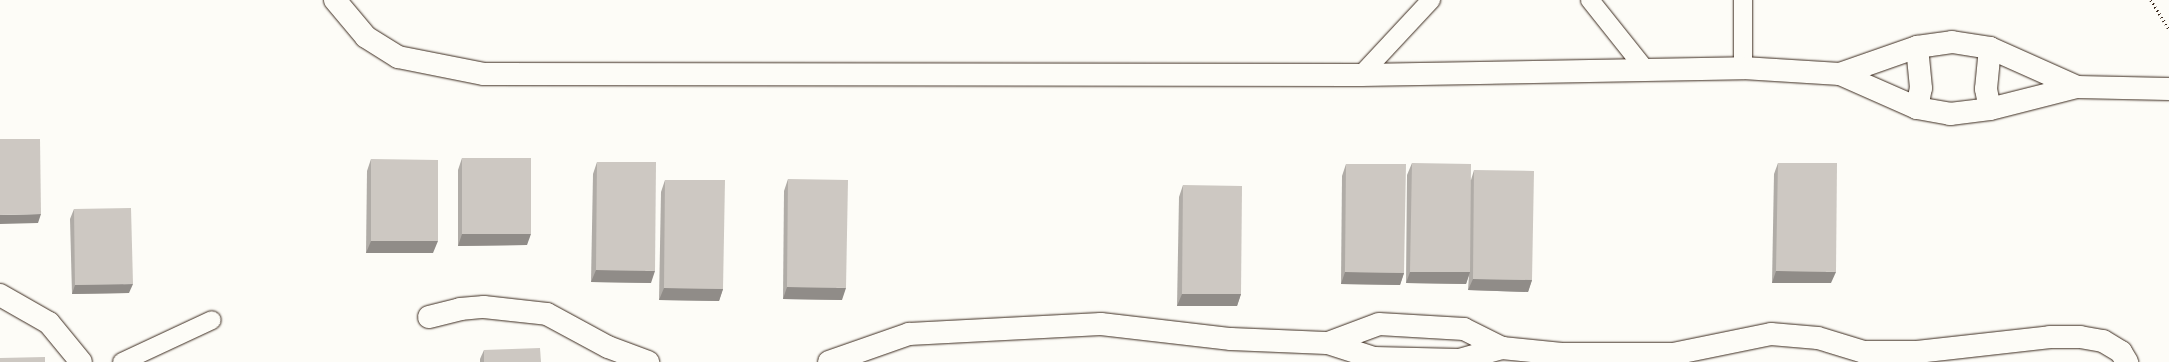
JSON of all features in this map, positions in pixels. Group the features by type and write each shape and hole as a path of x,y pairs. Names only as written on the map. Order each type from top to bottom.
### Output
{"street":[{"path":"334,0 366,37 398,57 484,74 1361,75 1743,68 1840,74 1917,108 1950,114 1990,109 2077,87 2169,89"},
{"path":"1840,74 1917,47 1952,42 1990,48 2077,87"},
{"path":"1917,47 1921,88 1917,108"},
{"path":"1990,48 1986,89 1990,109"},
{"path":"0,295 49,322 81,362"},
{"path":"429,318 460,309 484,307 547,314 608,347 648,362"},
{"path":"828,362 909,334 1101,324 1231,340 1328,343 1374,358 1460,360 1502,348 1562,354 1673,354 1771,334 1818,338 1864,352 1917,352 2050,337 2080,337 2103,341 2121,352 2127,362"},
{"path":"1328,343 1379,324 1464,328 1502,348"}],"lane":[{"path":"1361,75 1431,0"},
{"path":"1590,0 1645,69"},
{"path":"1743,68 1744,0"},
{"path":"122,362 212,320"}],"path":[{"path":"2151,0 2169,29"}],"building":[{"path":"0,139 40,139 41,214 0,215"},
{"path":"462,158 531,158 531,234 462,234"},
{"path":"371,159 438,160 438,241 371,241"},
{"path":"597,162 656,162 655,271 596,270"},
{"path":"1412,163 1471,164 1470,272 1410,272"},
{"path":"1778,163 1837,163 1836,272 1776,271"},
{"path":"1346,164 1406,164 1404,273 1345,272"},
{"path":"1474,170 1534,171 1532,280 1473,279"},
{"path":"788,179 848,180 846,288 787,287"},
{"path":"665,180 725,180 723,289 664,288"},
{"path":"1183,185 1242,186 1241,294 1182,294"},
{"path":"131,208 133,284 75,285 74,209"},
{"path":"540,348 541,362 484,362 484,350"},
{"path":"45,357 45,362 0,362 0,358"}]}
